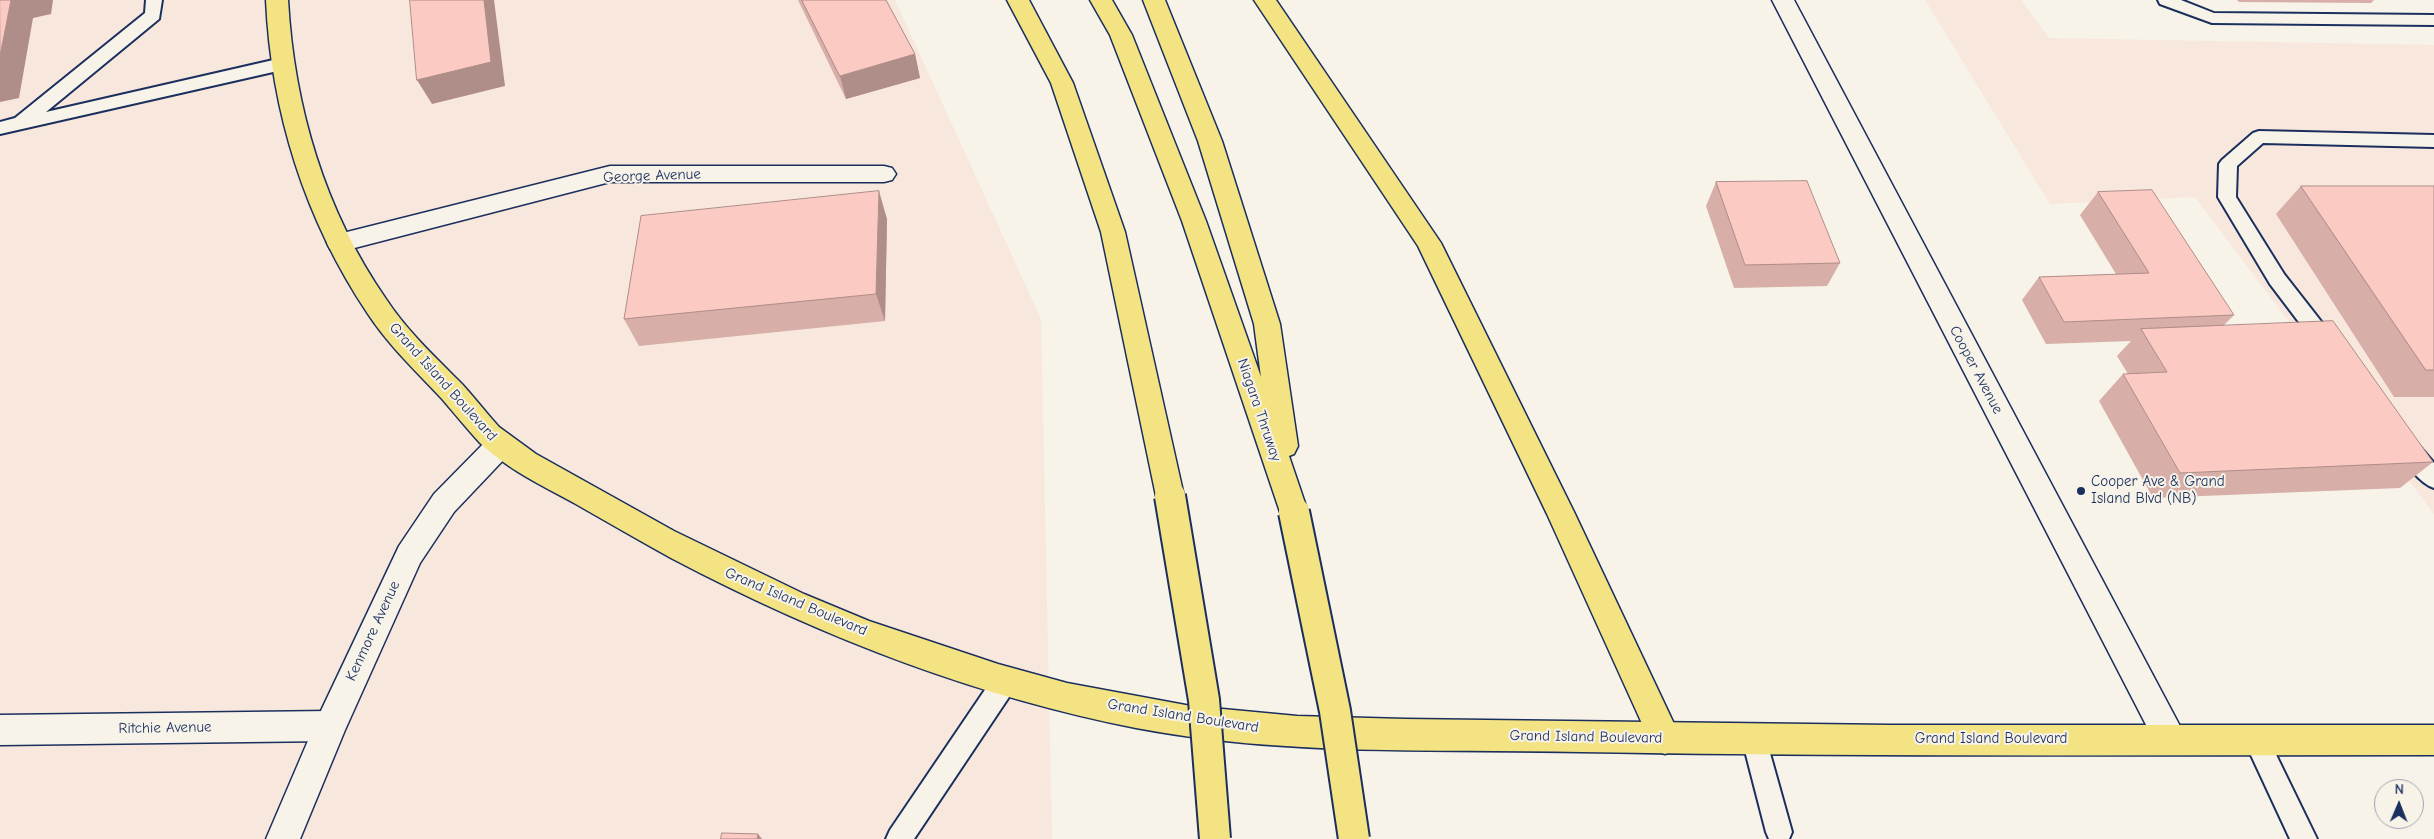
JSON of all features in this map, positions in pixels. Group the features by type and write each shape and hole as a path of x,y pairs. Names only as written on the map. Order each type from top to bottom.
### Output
{"main road":[{"name":"Grand Island Boulevard","path":"277,0 282,64 303,152 339,243 381,312 419,359 500,445 646,531 728,574 800,607 884,640 1006,680 1137,712 1272,730 1665,739 2434,740"},
{"path":"1018,0 1062,83 1113,232 1170,496 1204,700 1215,839"},
{"name":"Niagara Thruway","path":"1101,0 1121,35 1194,221 1294,512 1335,711 1354,839"},
{"path":"1154,0 1210,142 1267,324 1294,512"},
{"path":"1264,0 1429,243 1561,514 1665,739"}],"street":[{"name":"Cooper Avenue","path":"1783,0 2170,739"},
{"name":"George Avenue","path":"339,243 610,174 884,174"},
{"name":"Kenmore Avenue","path":"283,839 330,726 408,555 444,503 500,445"},
{"name":"Ritchie Avenue","path":"0,730 330,726"}],"lane":[{"path":"20,124 153,15 154,0"},
{"path":"2166,0 2212,18 2434,20"},
{"path":"0,128 282,64"},
{"path":"2337,357 2277,278 2227,197 2228,164 2259,137 2434,141"},
{"path":"2397,436 2434,480"},
{"path":"899,839 1006,680"},
{"path":"1754,739 1778,832"},
{"path":"2256,740 2304,839"}],"shaded area":[{"path":"0,0 895,0 1041,319 1052,839 0,839"},
{"path":"1925,0 2021,0 2049,38 2434,45 2434,514 2195,197 2050,204"}],"building":[{"path":"0,0 11,0 0,56"},
{"path":"410,0 484,0 491,62 417,80"},
{"path":"802,0 886,0 915,54 840,76"},
{"path":"1807,181 1840,263 1745,265 1716,182"},
{"path":"2301,186 2434,186 2434,370 2426,370"},
{"path":"2152,190 2234,315 2064,322 2039,277 2149,273 2098,192"},
{"path":"879,191 876,294 624,319 641,216"},
{"path":"2333,321 2433,462 2180,473 2123,374 2167,372 2141,329"},
{"path":"722,833 758,834 757,839 721,839"}],"place":[{"name":"Cooper Ave & Grand Island Blvd (NB)","path":"2081,491"}]}
